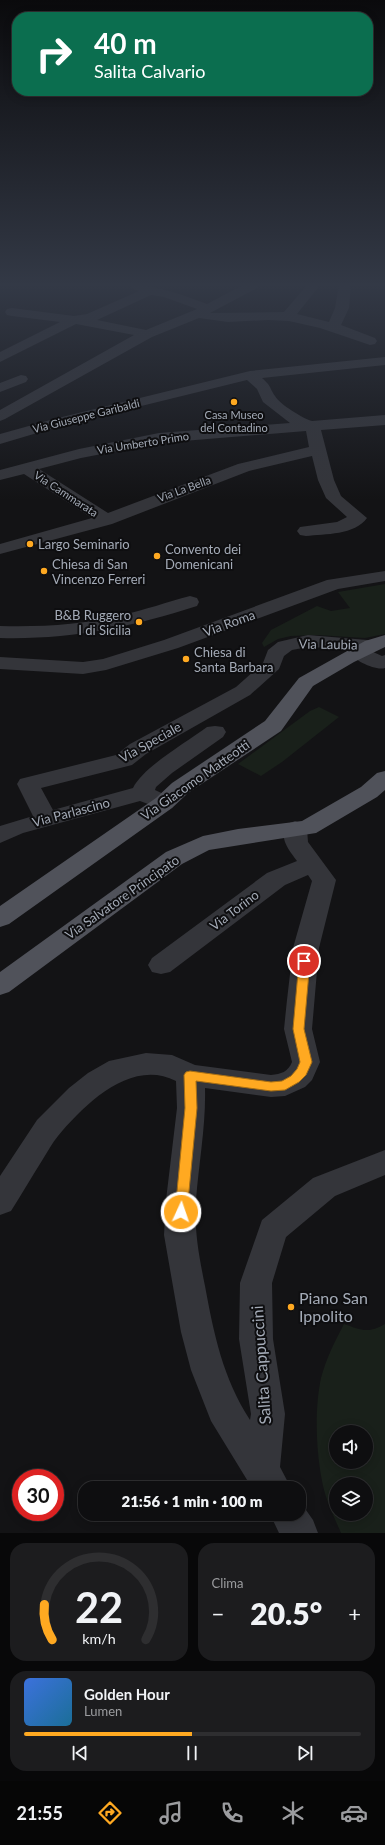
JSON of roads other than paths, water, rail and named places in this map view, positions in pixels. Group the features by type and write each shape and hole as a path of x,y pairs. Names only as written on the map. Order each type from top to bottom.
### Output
{"main road":[{"name":"Via Giacomo Matteotti","path":"0,918 164,803 180,788 273,726 306,682 375,650"},
{"name":"Via Salvatore Principato","path":"0,985 174,858 203,844 238,837 308,828 369,792 385,778"}],"street":[{"path":"0,416 107,357"},
{"name":"Via Giuseppe Garibaldi","path":"0,439 59,422 250,375 385,361"},
{"path":"250,375 264,387 268,399 298,422 312,426 326,480 334,498 358,518 341,527 306,531"},
{"path":"0,388 21,379"},
{"name":"Via Umberto Primo","path":"0,475 79,454 159,438 385,420"},
{"name":"Via La Bella","path":"0,549 106,520 244,467 319,449"},
{"name":"Via Cammarata","path":"26,468 106,520"},
{"name":"Via Roma","path":"0,663 84,668 106,664 171,644 334,584 385,576"},
{"path":"4,632 66,631 90,628 147,617 190,602"},
{"name":"Via Laubia","path":"272,665 275,654 280,649 293,643 308,641 375,650"},
{"name":"Via Speciale","path":"46,819 28,784 124,760 138,749 243,691 272,665"},
{"path":"164,803 142,793 146,784 164,768 215,732"},
{"name":"Via Parlascino","path":"0,835 15,828 142,793"},
{"path":"0,1202 47,1128 78,1096 98,1081 119,1069 146,1064 172,1066 190,1075 271,1086 285,1085 295,1079 302,1072 306,1062 298,1029 306,948 324,880 296,843 294,829"},
{"name":"Via Torino","path":"161,965 276,879 312,864"},
{"path":"190,1075 191,1108 181,1200 180,1235 197,1332 208,1370 223,1409 268,1479"},
{"name":"Salita Cappuccini","path":"268,1479 268,1414 256,1339 256,1283 273,1229 324,1187 385,1162"},
{"path":"292,1521 300,1533"}],"place":[{"name":"Casa Museo del Contadino","path":"234,402"},
{"name":"Largo Seminario","path":"30,544"},
{"name":"Convento dei Domenicani","path":"157,556"},
{"name":"Chiesa di San Vincenzo Ferreri","path":"44,571"},
{"name":"B&B Ruggero I di Sicilia","path":"139,622"},
{"name":"Chiesa di Santa Barbara","path":"186,659"},
{"name":"Piano San Ippolito","path":"291,1307"}]}
